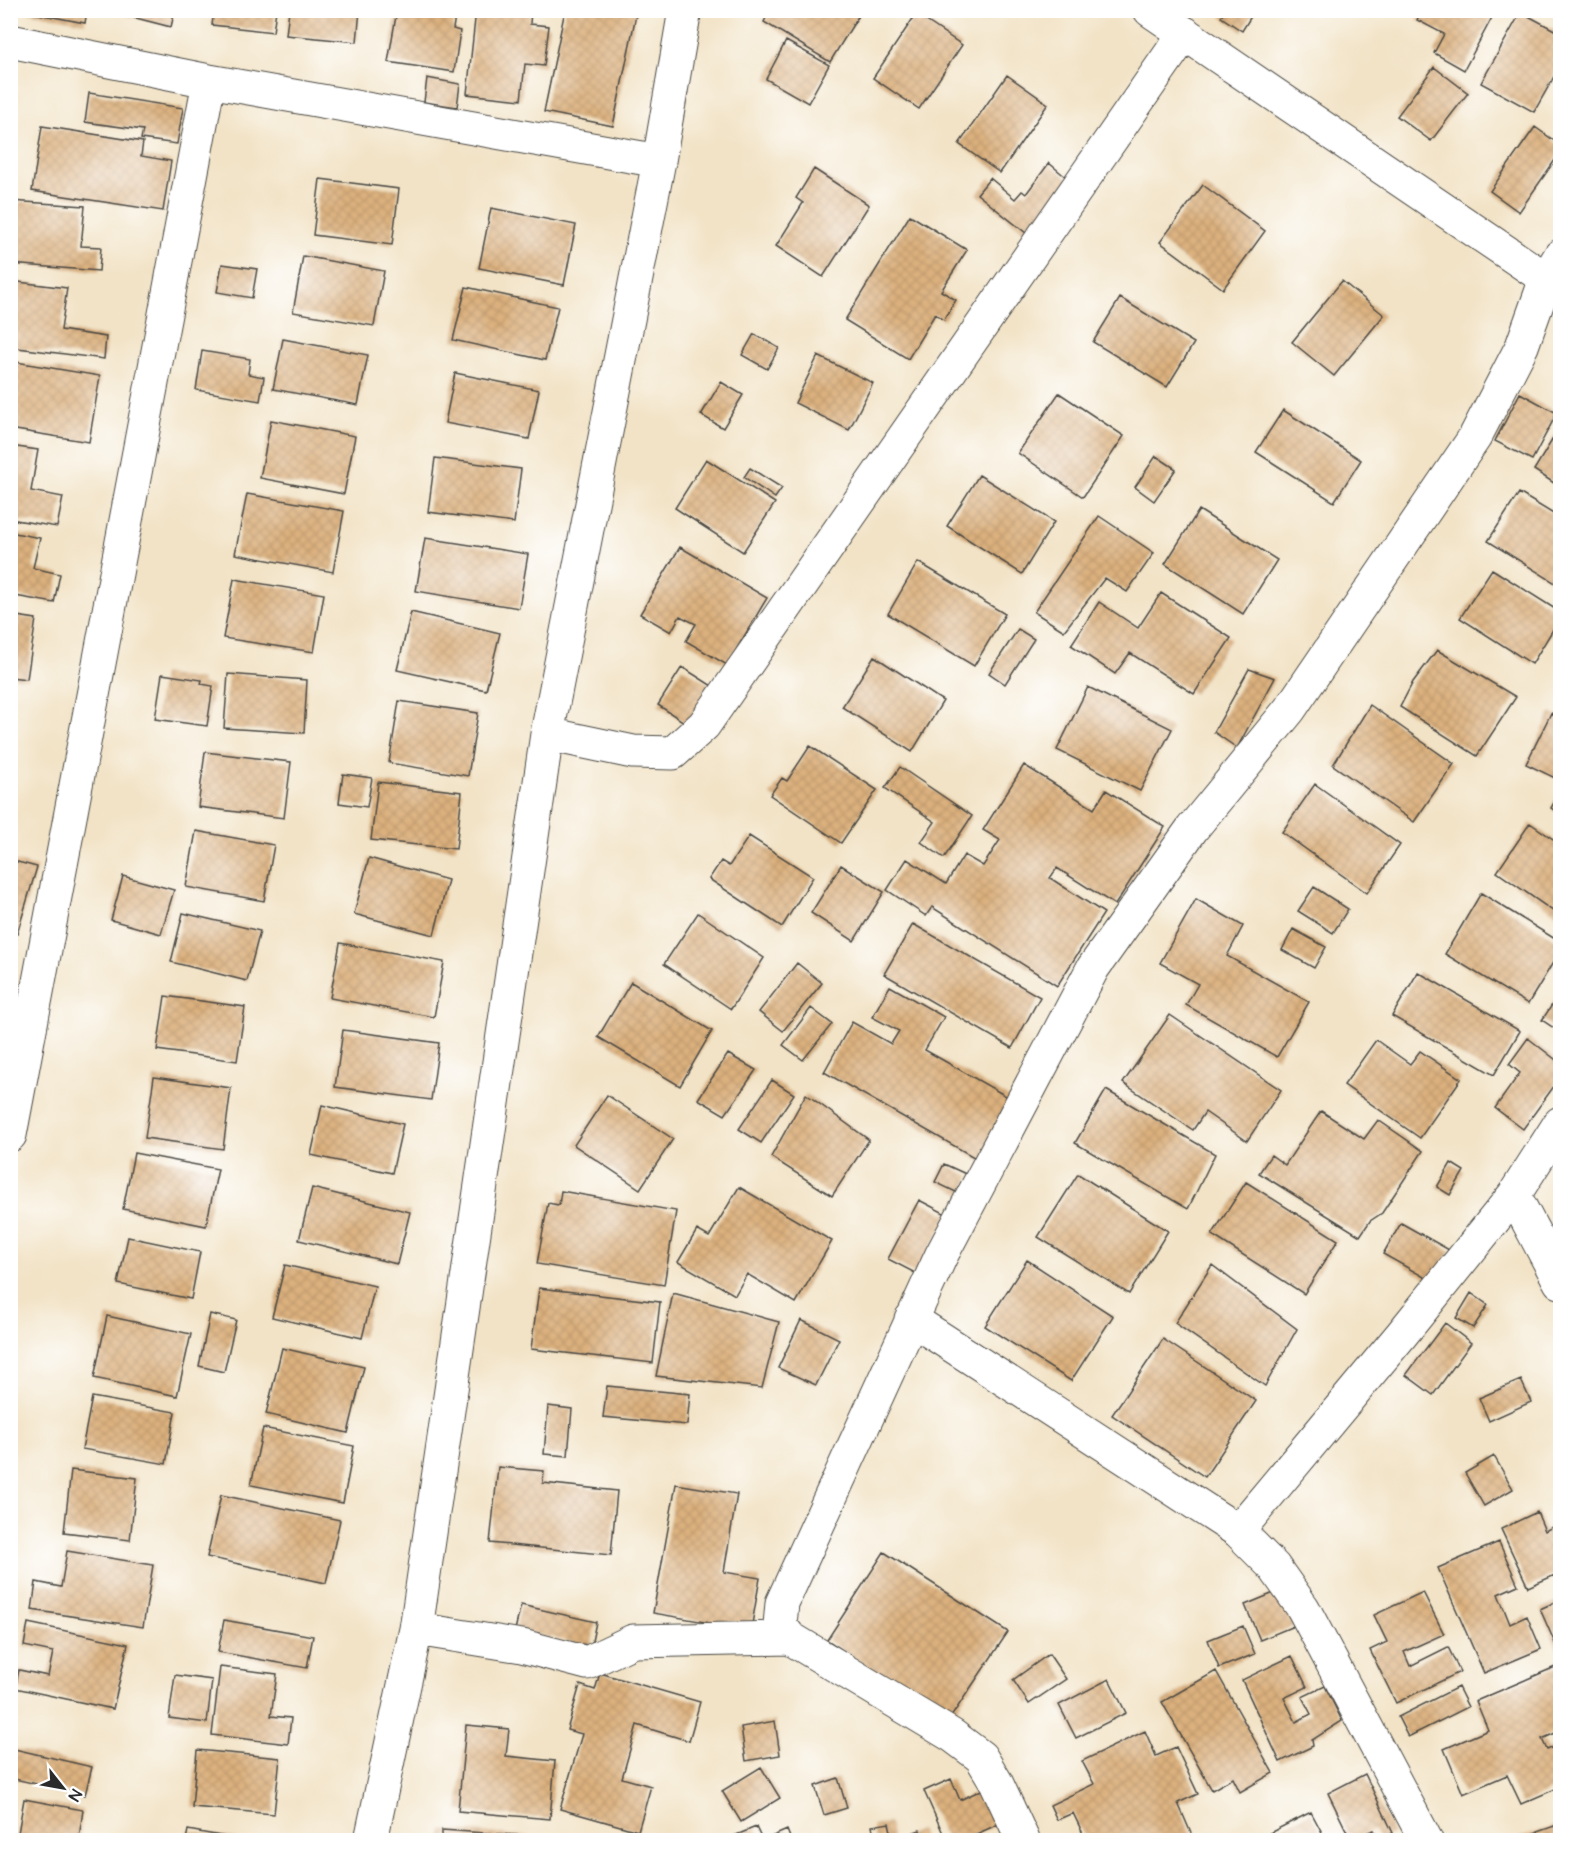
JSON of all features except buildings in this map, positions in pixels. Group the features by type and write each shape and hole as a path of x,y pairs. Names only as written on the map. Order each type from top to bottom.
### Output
{"street":[{"path":"370,1840 416,1629 547,734 659,161 685,10"},
{"path":"1023,1840 996,1782 981,1757 953,1736 790,1638 780,1625 782,1603 911,1319 976,1188 1093,969 1192,830 1290,709 1475,437 1522,346 1553,267 1150,10"},
{"path":"547,734 633,752 673,753 704,725 1185,33"},
{"path":"10,41 209,81 659,161"},
{"path":"10,1135 209,81"},
{"path":"1238,1531 1514,1195 1560,1123"},
{"path":"1514,1195 1560,1282"},
{"path":"911,1319 1238,1531 1274,1567 1303,1608 1426,1840"},
{"path":"416,1629 522,1646 587,1663 633,1641 790,1638"}]}
